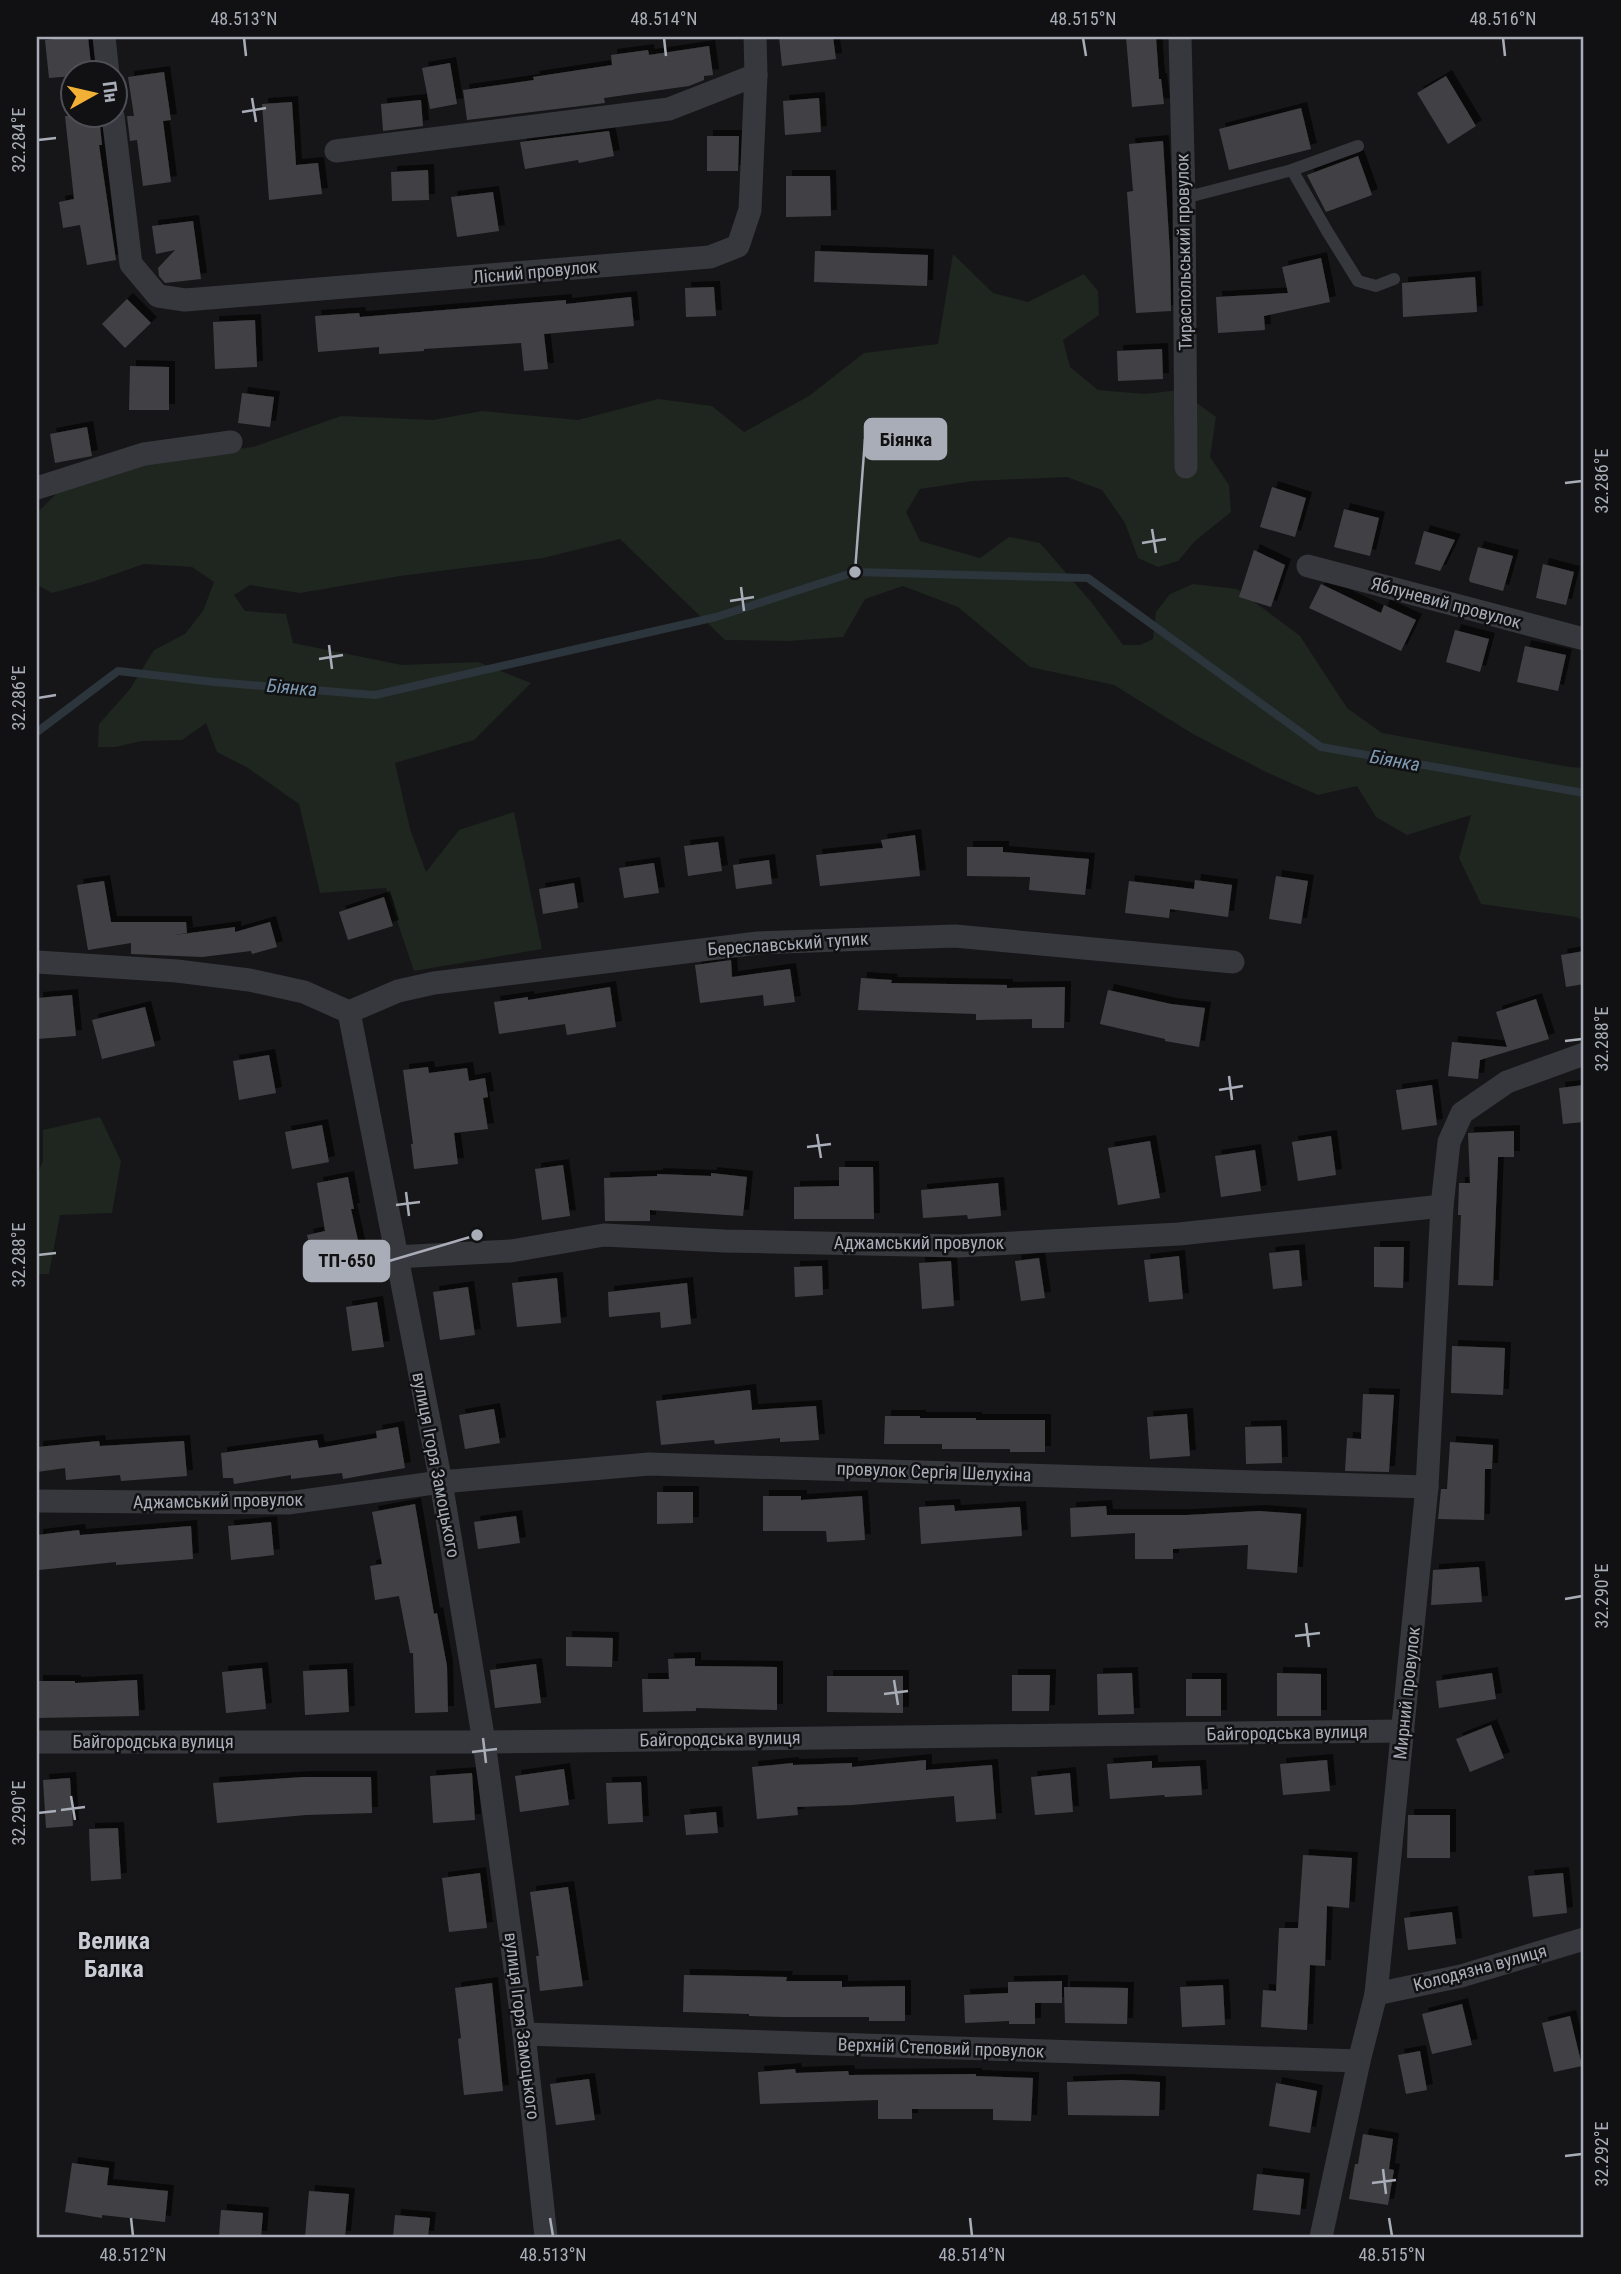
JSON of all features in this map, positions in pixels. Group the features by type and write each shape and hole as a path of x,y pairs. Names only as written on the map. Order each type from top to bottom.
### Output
{"street":[{"path":"104,37 106,60"},
{"name":"Лісний провулок","path":"115,130 131,264 158,296 185,300 710,257 738,246 750,210 755,37"},
{"name":"Тираспольський провулок","path":"1180,37 1186,467"},
{"path":"336,151 669,109 756,75"},
{"path":"37,488 144,454 231,442"},
{"name":"Яблуневий провулок","path":"1308,566 1584,639"},
{"name":"Береславський тупик","path":"349,1013 398,991 434,983 758,943 954,936 1233,962"},
{"path":"37,962 177,971 249,980 304,992 349,1013"},
{"name":"вулиця Ігоря Замоцького","path":"349,1013 441,1482 484,1742 524,2035 546,2237"},
{"path":"1556,1065 1584,1054"},
{"name":"Мирний провулок","path":"1321,2237 1376,1994 1427,1487 1442,1206 1449,1142 1462,1113 1507,1082 1556,1065"},
{"name":"Аджамський провулок","path":"396,1257 511,1251 604,1235 724,1241 958,1246 1178,1234 1442,1206"},
{"name":"провулок Сергія Шелухіна","path":"441,1482 649,1464 1427,1487"},
{"name":"Аджамський провулок","path":"37,1501 288,1503 441,1482"},
{"name":"Байгородська вулиця","path":"37,1742 484,1742 1403,1731"},
{"name":"Колодязна вулиця","path":"1376,1994 1461,1976 1584,1939"},
{"name":"Верхній Степовий провулок","path":"524,2035 1359,2061"}],"lane":[{"path":"1184,198 1292,170 1358,146"},
{"path":"1292,170 1358,281 1376,286 1394,279"},
{"path":"1556,1065 1584,1064"}],"shaded area":[{"path":"953,254 993,293 1028,302 1084,274 1098,291 1099,315 1063,340 1070,367 1098,390 1145,394 1179,390 1216,417 1210,457 1229,485 1231,512 1195,541 1178,561 1158,567 1138,558 1125,523 1102,490 1067,477 973,481 920,489 906,512 920,541 980,558 1009,537 1040,543 1092,603 1123,645 1140,645 1153,639 1156,612 1170,594 1193,584 1237,589 1300,636 1347,708 1382,733 1584,768 1584,921 1576,917 1481,904 1459,858 1471,815 1407,835 1376,817 1357,786 1318,795 1264,771 1193,734 1114,685 1030,667 958,607 903,586 865,599 843,637 789,641 725,640 620,539 543,558 400,576 300,593 250,585 234,595 245,611 286,614 293,643 402,665 478,662 531,683 474,740 395,763 410,829 426,872 459,830 514,812 542,949 414,971 386,888 320,893 299,804 248,768 217,752 206,723 182,740 141,741 116,747 98,747 99,724 130,689 154,650 185,634 203,611 214,582 192,567 144,564 52,593 37,585 37,513 60,490 137,463 253,447 341,416 433,420 482,411 578,420 658,399 712,406 744,432 809,396 864,353 938,344"},
{"path":"100,1117 121,1161 112,1213 60,1215 49,1274 37,1274 37,1175 43,1161 43,1130"}],"building":[{"path":"88,37 90,60 60,60 60,77 49,78 45,40"},
{"path":"779,37 833,37 836,59 782,66"},
{"path":"1126,37 1156,37 1164,104 1132,107"},
{"path":"709,46 713,75 704,76 704,80 689,86 604,98 605,103 467,120 463,90 612,65 611,55 648,50 649,55"},
{"path":"450,63 457,104 430,109 422,68"},
{"path":"164,72 171,120 163,121 171,182 143,186 137,140 130,141 129,130 130,116 134,116 130,77"},
{"path":"1446,76 1476,126 1448,144 1417,93"},
{"path":"819,98 821,132 785,135 783,101"},
{"path":"421,100 423,126 383,131 381,104"},
{"path":"292,102 296,165 318,163 322,194 269,200 262,104"},
{"path":"1301,108 1311,149 1229,170 1219,129"},
{"path":"67,130 100,130 102,145 99,145 116,260 87,265 80,225 63,228 59,202 74,199"},
{"path":"609,131 614,156 525,169 520,142"},
{"path":"707,136 739,136 738,171 707,171"},
{"path":"1163,141 1171,311 1136,313 1127,192 1133,191 1129,144"},
{"path":"1358,156 1372,195 1326,212 1307,175"},
{"path":"428,170 429,200 392,201 391,172"},
{"path":"786,176 830,176 831,216 786,217"},
{"path":"493,192 499,231 457,237 451,197"},
{"path":"193,221 201,279 165,283 159,276 158,268 175,250 156,254 152,226"},
{"path":"815,251 928,255 927,286 814,282"},
{"path":"1321,258 1330,302 1264,316 1265,330 1218,333 1216,297 1288,293 1282,267"},
{"path":"1475,277 1477,312 1403,317 1402,283"},
{"path":"714,287 716,316 686,317 685,288"},
{"path":"631,297 634,326 544,334 548,369 524,371 521,343 379,354 379,347 318,352 315,316 359,313 360,317 566,300 566,304"},
{"path":"127,299 151,323 125,348 102,324"},
{"path":"255,320 257,367 215,369 213,322"},
{"path":"1162,349 1163,379 1118,381 1117,351"},
{"path":"130,366 169,367 169,410 129,410"},
{"path":"242,393 274,397 270,427 238,423"},
{"path":"87,427 92,456 55,463 50,434"},
{"path":"1272,487 1306,498 1295,537 1260,527"},
{"path":"1344,509 1379,518 1370,556 1334,547"},
{"path":"1424,531 1455,540 1440,571 1415,564"},
{"path":"1478,547 1513,556 1503,591 1470,582"},
{"path":"1254,550 1285,565 1271,607 1239,597"},
{"path":"1543,564 1574,572 1566,605 1536,598"},
{"path":"1321,584 1381,613 1384,605 1416,620 1401,651 1309,608"},
{"path":"1455,630 1489,639 1480,672 1446,662"},
{"path":"1525,646 1566,655 1558,691 1517,682"},
{"path":"915,835 920,876 820,886 816,855 883,848 881,840"},
{"path":"718,842 722,871 688,876 684,846"},
{"path":"967,847 1003,847 1003,852 1089,859 1085,895 1029,890 1030,877 967,876"},
{"path":"769,860 772,884 736,889 733,865"},
{"path":"654,863 659,893 624,898 619,868"},
{"path":"1276,876 1308,881 1301,924 1269,919"},
{"path":"1195,880 1232,885 1228,917 1170,909 1169,918 1125,913 1129,881 1194,889"},
{"path":"104,881 111,922 186,922 187,933 175,935 235,927 235,932 270,922 277,947 252,954 251,951 202,957 131,954 131,943 88,950 77,885"},
{"path":"574,883 578,908 543,914 539,889"},
{"path":"384,897 393,926 348,940 339,912"},
{"path":"1584,951 1584,984 1566,987 1561,955"},
{"path":"731,960 732,977 790,969 795,1002 764,1006 763,995 700,1003 695,965"},
{"path":"861,978 892,980 891,983 1007,985 1007,988 1065,987 1064,1028 1032,1028 1032,1019 976,1020 976,1014 858,1010"},
{"path":"610,987 616,1027 567,1035 565,1024 499,1034 494,1002 528,997 528,1000"},
{"path":"1108,990 1171,1004 1205,1008 1199,1047 1100,1024"},
{"path":"72,995 76,1036 37,1039 37,998"},
{"path":"1536,999 1549,1039 1480,1060 1478,1079 1448,1076 1452,1042 1507,1047 1496,1012"},
{"path":"145,1007 155,1046 102,1059 92,1020"},
{"path":"269,1055 276,1093 239,1100 233,1061"},
{"path":"428,1067 429,1073 467,1068 469,1081 485,1078 488,1097 483,1098 488,1129 454,1133 458,1164 414,1169 403,1070"},
{"path":"1432,1085 1437,1125 1402,1130 1396,1090"},
{"path":"1584,1085 1584,1122 1563,1124 1559,1088"},
{"path":"322,1125 329,1162 292,1169 285,1132"},
{"path":"1514,1131 1514,1157 1498,1157 1493,1286 1458,1285 1461,1215 1458,1215 1459,1183 1470,1183 1468,1133"},
{"path":"1331,1136 1336,1175 1298,1181 1292,1142"},
{"path":"1150,1141 1160,1198 1118,1205 1108,1148"},
{"path":"1255,1150 1261,1191 1221,1197 1215,1156"},
{"path":"563,1165 570,1216 542,1220 535,1169"},
{"path":"839,1167 873,1167 874,1219 794,1219 794,1187 839,1186"},
{"path":"711,1173 747,1177 743,1216 650,1210 650,1221 605,1221 604,1178 657,1174 711,1176"},
{"path":"348,1177 354,1209 351,1209 361,1254 314,1264 307,1235 325,1231 317,1183"},
{"path":"998,1183 1001,1216 968,1219 967,1215 923,1218 921,1190"},
{"path":"1374,1247 1404,1247 1403,1288 1374,1287"},
{"path":"1299,1250 1302,1286 1273,1289 1269,1253"},
{"path":"1179,1256 1183,1299 1149,1302 1144,1260"},
{"path":"1039,1258 1045,1298 1021,1301 1015,1261"},
{"path":"951,1261 954,1306 922,1309 919,1263"},
{"path":"822,1266 823,1295 795,1297 794,1267"},
{"path":"557,1278 561,1323 517,1327 512,1283"},
{"path":"687,1283 691,1324 661,1328 660,1312 609,1317 608,1292"},
{"path":"468,1287 475,1335 440,1340 433,1292"},
{"path":"377,1302 384,1347 352,1351 346,1307"},
{"path":"1452,1346 1505,1348 1503,1395 1451,1393"},
{"path":"750,1390 752,1410 816,1406 819,1440 780,1442 780,1438 715,1444 714,1440 661,1445 656,1401"},
{"path":"1363,1394 1394,1395 1389,1472 1345,1471 1347,1438 1361,1439"},
{"path":"494,1409 500,1443 465,1449 459,1415"},
{"path":"1187,1414 1190,1456 1150,1459 1147,1417"},
{"path":"885,1416 1045,1420 1045,1452 942,1449 942,1444 884,1444"},
{"path":"1281,1426 1282,1463 1246,1464 1245,1427"},
{"path":"398,1427 405,1468 343,1479 342,1473 291,1479 291,1475 234,1484 233,1478 223,1478 221,1453 317,1440 319,1448 377,1438 376,1431"},
{"path":"99,1441 100,1446 184,1441 187,1476 121,1481 120,1475 66,1480 65,1468 37,1472 37,1447"},
{"path":"1450,1442 1493,1445 1492,1469 1485,1469 1484,1520 1438,1519 1441,1489 1447,1489"},
{"path":"657,1492 693,1492 693,1523 657,1524"},
{"path":"763,1496 801,1496 801,1500 862,1496 865,1540 827,1542 826,1531 763,1531"},
{"path":"415,1504 434,1614 437,1613 447,1666 448,1712 415,1713 413,1653 410,1653 399,1596 375,1600 370,1566 382,1564 372,1512"},
{"path":"954,1505 955,1511 1020,1507 1022,1536 921,1544 919,1507"},
{"path":"1106,1506 1107,1515 1187,1515 1259,1511 1301,1514 1297,1573 1247,1569 1248,1545 1173,1549 1173,1559 1135,1559 1135,1533 1071,1537 1070,1508"},
{"path":"516,1516 520,1543 478,1549 474,1522"},
{"path":"271,1522 274,1555 231,1560 228,1526"},
{"path":"191,1526 193,1559 116,1565 116,1562 39,1570 37,1535 79,1530 80,1535"},
{"path":"1479,1567 1482,1602 1431,1605 1433,1570"},
{"path":"566,1637 613,1638 612,1667 566,1666"},
{"path":"695,1658 695,1666 777,1667 777,1710 696,1708 696,1711 643,1712 642,1679 669,1679 668,1659"},
{"path":"536,1664 541,1703 495,1708 490,1670"},
{"path":"262,1668 266,1709 226,1713 222,1672"},
{"path":"347,1669 349,1712 305,1715 303,1671"},
{"path":"1132,1673 1134,1714 1098,1715 1097,1674"},
{"path":"1277,1673 1321,1674 1321,1716 1277,1716"},
{"path":"1492,1673 1496,1699 1439,1708 1436,1681"},
{"path":"1012,1675 1050,1675 1049,1711 1012,1711"},
{"path":"827,1676 903,1676 903,1713 827,1712"},
{"path":"1186,1679 1221,1679 1221,1716 1186,1716"},
{"path":"137,1680 139,1716 37,1718 37,1681 75,1683"},
{"path":"1491,1725 1504,1758 1470,1772 1456,1739"},
{"path":"926,1760 926,1770 992,1765 996,1819 956,1822 954,1796 797,1807 798,1815 757,1819 752,1767 793,1763 852,1763 852,1767"},
{"path":"1327,1760 1330,1791 1283,1795 1280,1764"},
{"path":"1152,1761 1152,1768 1200,1766 1202,1795 1110,1799 1107,1764"},
{"path":"564,1769 569,1805 520,1812 515,1776"},
{"path":"472,1773 475,1820 433,1823 430,1776"},
{"path":"1070,1773 1073,1812 1035,1815 1031,1777"},
{"path":"304,1777 371,1777 372,1813 306,1815 217,1823 213,1783"},
{"path":"70,1778 73,1826 46,1828 43,1780"},
{"path":"641,1782 643,1822 608,1824 606,1783"},
{"path":"716,1812 718,1833 686,1835 684,1815"},
{"path":"1408,1815 1450,1815 1450,1858 1407,1858"},
{"path":"118,1828 121,1879 91,1881 89,1829"},
{"path":"1303,1855 1352,1858 1349,1908 1327,1906 1325,1966 1310,1965 1307,2030 1261,2027 1263,1990 1276,1991 1279,1928 1298,1928"},
{"path":"480,1873 487,1928 449,1932 442,1878"},
{"path":"1563,1873 1567,1913 1533,1917 1528,1876"},
{"path":"568,1887 583,1986 540,1991 536,1956 539,1956 530,1892"},
{"path":"1452,1912 1456,1944 1408,1950 1404,1918"},
{"path":"684,1975 787,1977 786,1981 842,1981 842,1987 905,1986 905,2021 869,2021 869,2017 784,2017 683,2012"},
{"path":"1062,1981 1062,2003 1035,2003 1035,2024 1009,2024 1009,2021 965,2023 964,1995 1008,1993 1008,1982"},
{"path":"492,1983 503,2091 464,2095 455,1988"},
{"path":"1223,1985 1225,2025 1182,2027 1180,1987"},
{"path":"1064,1987 1128,1988 1127,2024 1065,2023"},
{"path":"1462,2004 1472,2045 1432,2054 1422,2014"},
{"path":"1570,2016 1582,2066 1554,2072 1542,2023"},
{"path":"1420,2051 1427,2090 1406,2094 1398,2055"},
{"path":"795,2069 796,2073 848,2071 849,2075 976,2074 1033,2078 1031,2121 993,2120 993,2109 912,2109 912,2119 878,2119 878,2100 760,2104 758,2072"},
{"path":"589,2079 595,2120 556,2125 550,2084"},
{"path":"1067,2082 1160,2082 1159,2116 1068,2115"},
{"path":"1276,2083 1317,2091 1310,2133 1269,2126"},
{"path":"1363,2134 1393,2139 1389,2169 1394,2170 1388,2205 1349,2199"},
{"path":"72,2163 109,2168 107,2185 168,2191 165,2222 102,2215 102,2218 65,2212"},
{"path":"1257,2174 1304,2179 1300,2215 1253,2210"},
{"path":"309,2191 349,2194 345,2237 305,2237"},
{"path":"221,2210 263,2213 261,2237 219,2236"},
{"path":"395,2215 430,2218 428,2237 393,2237"}],"waterway":[{"name":"Біянка","path":"37,732 118,671 375,695 716,617 855,572 1088,578 1321,747 1584,793"}],"place":[{"name":"Біянка","path":"855,572"},
{"name":"ТП-650","path":"477,1235"}],"district":[{"name":"Велика Балка","path":"114,1955"}]}
